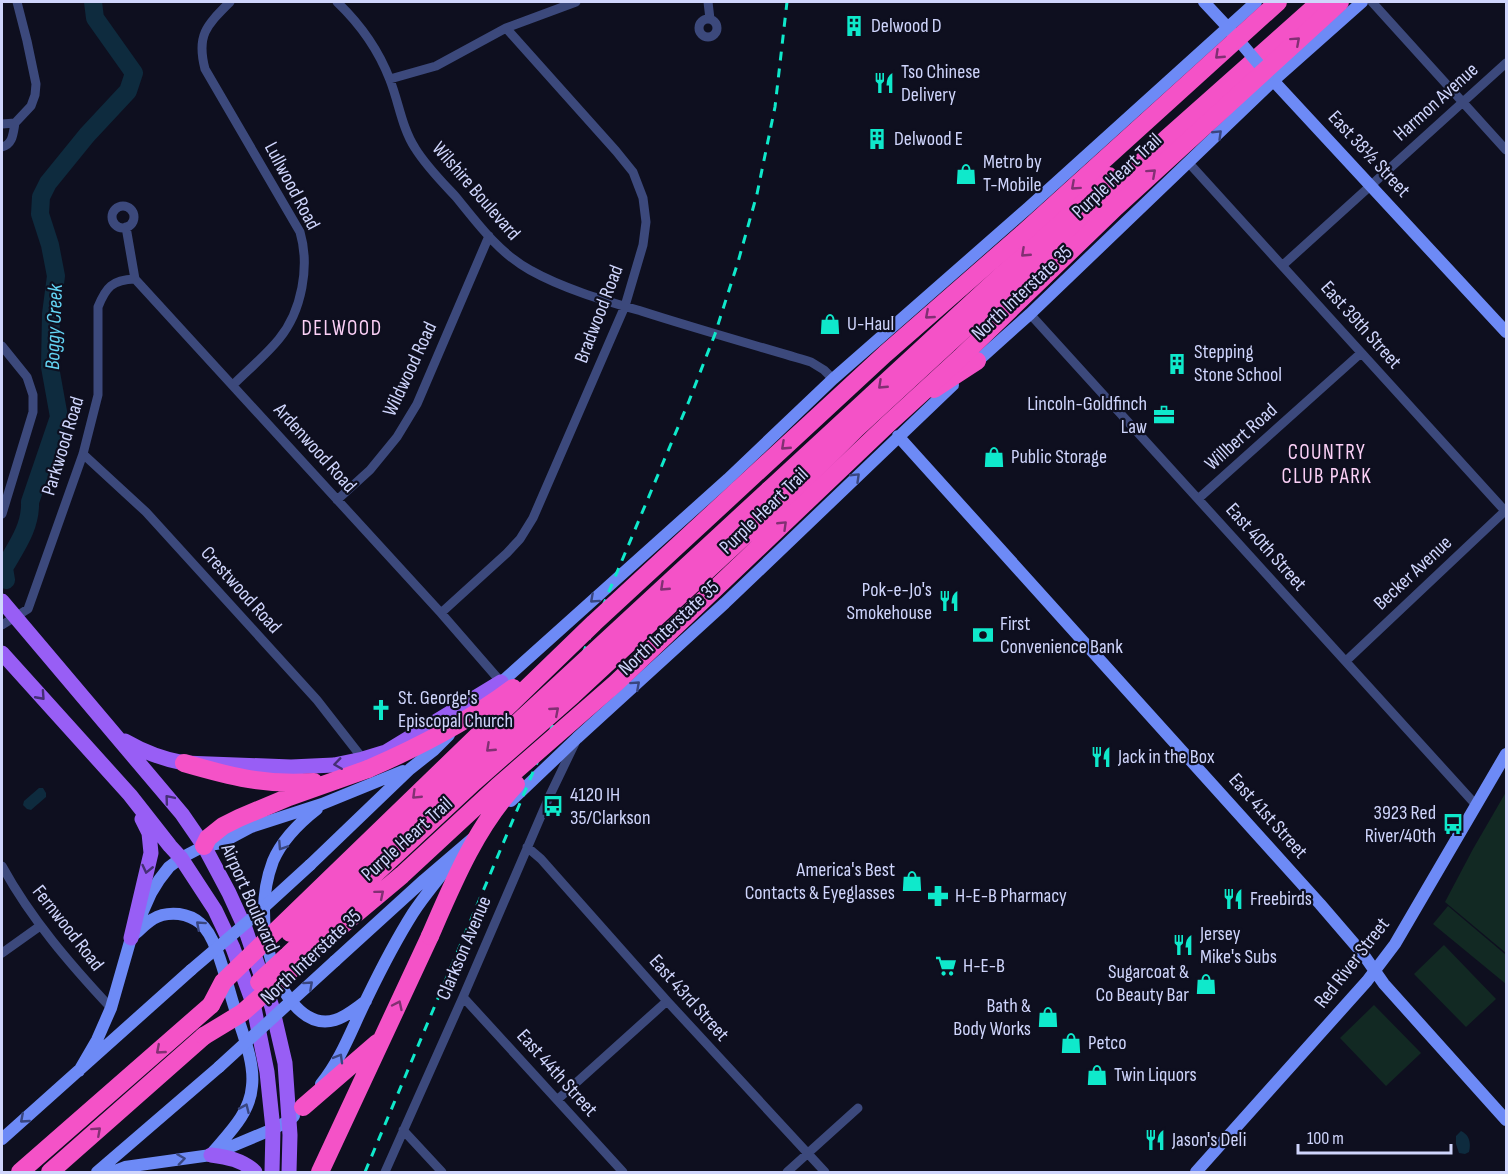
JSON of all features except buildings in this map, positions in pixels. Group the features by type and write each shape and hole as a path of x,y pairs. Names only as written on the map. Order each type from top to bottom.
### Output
{"highway":[{"name":"Purple Heart Trail","path":"207,1008 223,982 594,623 878,360 1021,235 1278,2"},
{"name":"Purple Heart Trail","path":"52,1172 204,1036 474,782 573,695 775,496 1130,157 1302,2"},
{"name":"Purple Heart Trail","path":"20,1173 207,1008 775,496 807,478 856,429 1166,139 1320,2"},
{"name":"Purple Heart Trail","path":"204,1036 242,1013 402,876 497,787 616,683 960,358 1116,207 1340,2"},
{"path":"807,478 874,426 977,361"},
{"path":"204,846 208,838 223,826 239,818 348,776 366,764 418,746 486,707 594,623"},
{"path":"320,1173 478,836 494,810 521,778 616,683"},
{"path":"184,763 269,783 314,782 348,776"},
{"path":"303,1107 382,1039"}],"main road":[{"name":"East 38½ Street","path":"1204,2 1271,79 1371,184 1506,332"},
{"path":"2,1139 310,865 434,750 501,682 728,479 833,379 1232,32 1256,2"},
{"name":"North Interstate 35","path":"97,1173 219,1067 465,845 577,738 737,592 977,361 1030,314 1271,79 1362,2"},
{"name":"East 41st Street","path":"898,436 1320,904 1363,954 1384,984 1506,1120"},
{"path":"728,479 716,499 716,511 753,551 768,550 788,543"},
{"path":"684,518 700,519 753,576"},
{"path":"684,518 683,535 737,592"},
{"path":"642,556 660,553 674,557 707,592 708,602 704,623"},
{"name":"Airport Boulevard","path":"2,601 182,814 204,846 229,893 245,928 272,1006 285,1064 290,1120 289,1173"},
{"name":"Airport Boulevard","path":"2,652 130,795 181,858 215,910 233,948 253,1002 267,1072 273,1129 272,1173"},
{"path":"100,717 120,738 145,752 184,763 291,767 366,764 501,682"},
{"name":"Red River Street","path":"1196,1173 1367,981 1395,944 1506,754"},
{"path":"131,938 159,880 181,858 204,846 221,843 251,828 322,804 412,768"},
{"path":"79,1071 97,1040 111,1008 131,938 151,853 149,833 130,795"},
{"path":"322,804 288,836 273,861 265,891 264,912 270,958 285,991 302,1014 311,1019 324,1022 334,1021 344,1017 366,1000"},
{"path":"112,1173 125,1167 210,1155 290,1120 327,1077 415,910 465,845"},
{"path":"131,938 151,920 162,914 183,915 201,924 208,932 220,961 249,1058 252,1086 244,1114 210,1155"},
{"path":"210,1155 237,1160 250,1167 255,1173"}],"street":[{"path":"2,147 11,141 15,123 31,106 35,95 36,84 16,2"},
{"name":"Lullwood Road","path":"230,2 211,21 201,45 202,58 206,69 300,232 304,254 304,275 300,297 291,318 280,338 233,385"},
{"name":"Wilshire Boulevard","path":"337,2 358,24 380,59 390,79 414,147 489,236 508,255 530,270 564,286 811,362 833,379"},
{"path":"390,79 435,66 506,28 576,2"},
{"path":"708,2 710,19"},
{"path":"1372,2 1506,150"},
{"name":"Bradwood Road","path":"441,613 507,553 533,518 625,306 643,244 645,222 643,198 633,172 506,28"},
{"name":"Harmon Avenue","path":"1282,265 1506,63"},
{"path":"2,124 15,123"},
{"name":"East 39th Street","path":"1188,162 1506,512"},
{"path":"126,227 135,279"},
{"name":"Wildwood Road","path":"337,500 370,470 397,437 417,404 489,236"},
{"name":"Ardenwood Road","path":"135,279 441,613 501,682"},
{"name":"Parkwood Road","path":"2,625 28,609 83,454 98,395 98,307 103,294 112,284 135,279"},
{"name":"East 40th Street","path":"1030,314 1476,805"},
{"name":"Parkwood Road","path":"2,346 27,377 33,395 33,412 29,429 2,514"},
{"name":"Willbert Road","path":"1198,499 1361,353"},
{"name":"Crestwood Road","path":"83,454 146,512 317,700 366,764"},
{"name":"Becker Avenue","path":"1346,661 1506,512"},
{"name":"Clarkson Avenue","path":"385,1173 577,738"},
{"name":"East 43rd Street","path":"527,847 541,859 667,1001 825,1173"},
{"name":"Fernwood Road","path":"2,866 40,926 111,1008"},
{"path":"2,953 40,926"},
{"name":"East 44th Street","path":"464,997 623,1173"},
{"path":"557,1100 667,1001"},
{"path":"788,1173 858,1108"},
{"path":"403,1130 442,1173"}],"green space":[{"path":"1506,792 1506,953 1445,902"},
{"path":"1448,906 1506,955 1506,984 1433,924"},
{"path":"1444,945 1496,999 1466,1027 1414,974"},
{"path":"1374,1005 1421,1053 1386,1086 1340,1038"}],"water":[{"path":"39,788 43,788 46,797 31,810 27,809 23,805 24,801"},
{"path":"1461,1131 1468,1137 1470,1143 1469,1152 1465,1154 1459,1153 1456,1144 1456,1136"}],"waterway":[{"name":"Boggy Creek","path":"6,580 4,568 28,520 30,502 59,417 50,367 51,314 56,276 50,245 40,214 41,197 48,183 87,135 128,91 134,73 95,18 93,2"}],"railway":[{"path":"365,1172 689,401 715,334 757,194 775,107 787,2"}],"place":[{"name":"Delwood D","path":"854,26"},
{"name":"Tso Chinese Delivery","path":"884,83"},
{"name":"Delwood E","path":"877,139"},
{"name":"Metro by T-Mobile","path":"966,174"},
{"name":"U-Haul","path":"830,324"},
{"name":"Stepping Stone School","path":"1177,364"},
{"name":"Lincoln-Goldfinch Law","path":"1164,415"},
{"name":"Public Storage","path":"994,457"},
{"name":"Pok-e-Jo's Smokehouse","path":"949,601"},
{"name":"First Convenience Bank","path":"983,635"},
{"name":"St. George's Episcopal Church","path":"381,710"},
{"name":"Jack in the Box","path":"1101,757"},
{"name":"4120 IH 35/Clarkson","path":"553,806"},
{"name":"3923 Red River/40th","path":"1453,824"},
{"name":"America's Best Contacts & Eyeglasses","path":"912,881"},
{"name":"H-E-B Pharmacy","path":"938,896"},
{"name":"Freebirds","path":"1233,899"},
{"name":"Jersey Mike's Subs","path":"1183,945"},
{"name":"H-E-B","path":"946,966"},
{"name":"Sugarcoat & Co Beauty Bar","path":"1206,984"},
{"name":"Bath & Body Works","path":"1048,1017"},
{"name":"Petco","path":"1071,1043"},
{"name":"Twin Liquors","path":"1097,1075"},
{"name":"Jason's Deli","path":"1155,1140"}],"district":[{"name":"DELWOOD","path":"342,328"},
{"name":"COUNTRY CLUB PARK","path":"1327,464"}]}
